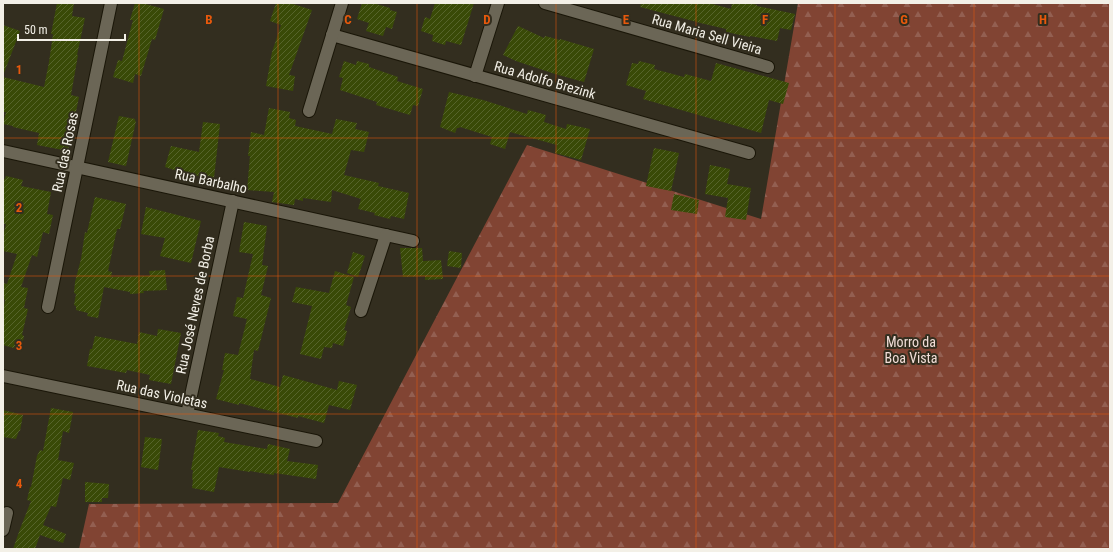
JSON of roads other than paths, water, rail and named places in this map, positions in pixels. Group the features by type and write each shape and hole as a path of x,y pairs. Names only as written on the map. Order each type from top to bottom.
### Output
{"street":[{"name":"Rua das Rosas","path":"48,307 111,3"},
{"path":"309,110 342,3"},
{"path":"475,76 498,3"},
{"name":"Rua Maria Sell Vieira","path":"545,3 768,67"},
{"name":"Rua Adolfo Brezink","path":"332,35 749,153"},
{"name":"Rua Barbalho","path":"3,151 413,241"},
{"name":"Rua José Neves de Borba","path":"187,414 233,201"},
{"path":"361,311 386,235"},
{"name":"Rua das Violetas","path":"3,376 316,441"},
{"path":"3,530 8,513"}],"park label":[{"name":"Morro da Boa Vista","path":"911,350"}]}
